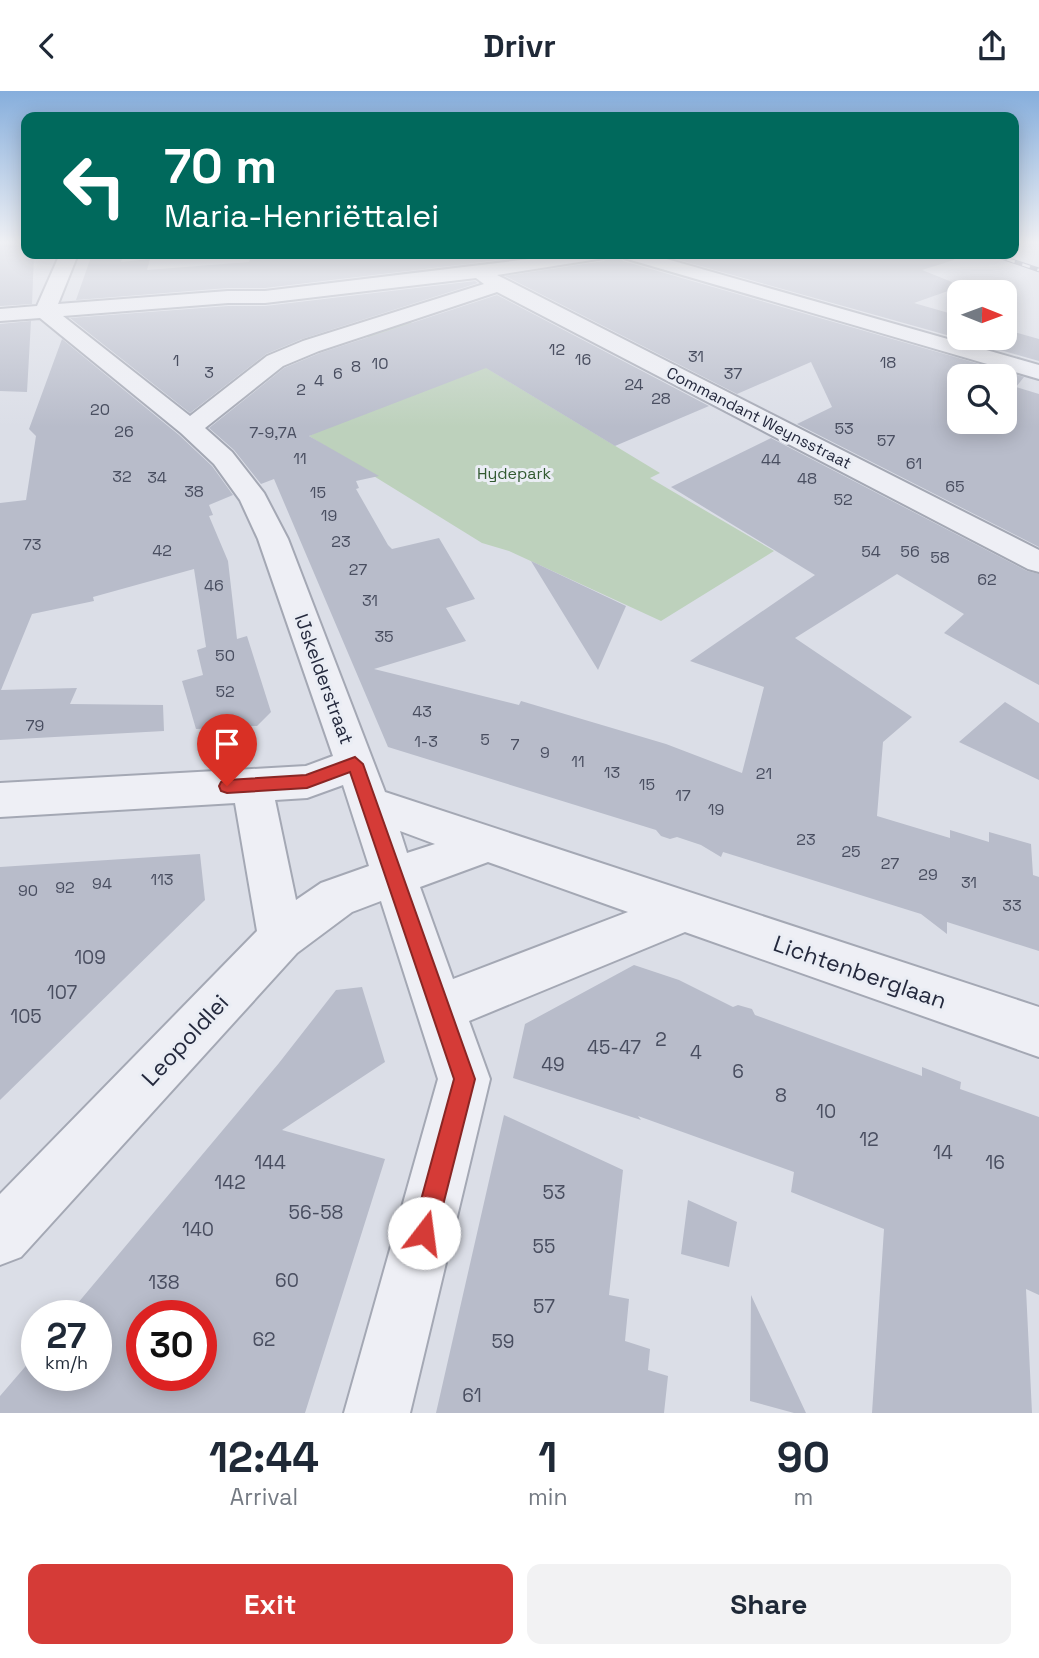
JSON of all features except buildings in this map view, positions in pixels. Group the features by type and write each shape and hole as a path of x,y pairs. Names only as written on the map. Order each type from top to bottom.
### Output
{"street":[{"path":"45,312 48,304"},
{"path":"0,315 146,304"},
{"path":"190,428 275,361 424,304"},
{"name":"Commandant Weynsstraat","path":"537,304 1039,562"},
{"path":"802,304 1039,372"},
{"name":"IJskelderstraat","path":"45,312 190,428 223,458 254,499 273,539 464,1079 377,1413"},
{"path":"0,800 307,782 361,783"},
{"name":"Lichtenberglaan","path":"361,783 488,844 1039,1032"},
{"path":"252,785 281,938"},
{"path":"394,877 488,844"},
{"name":"Leopoldlei","path":"0,1236 281,938 337,897 394,877"},
{"path":"439,1009 681,912"}],"green space":[{"name":"Hydepark","path":"409,321 660,473 650,478 774,551 661,621 509,551 482,543 309,436 430,373 365,336"}],"route":[{"path":"227,786 307,782 355,764 464,1079 424,1233"}]}
